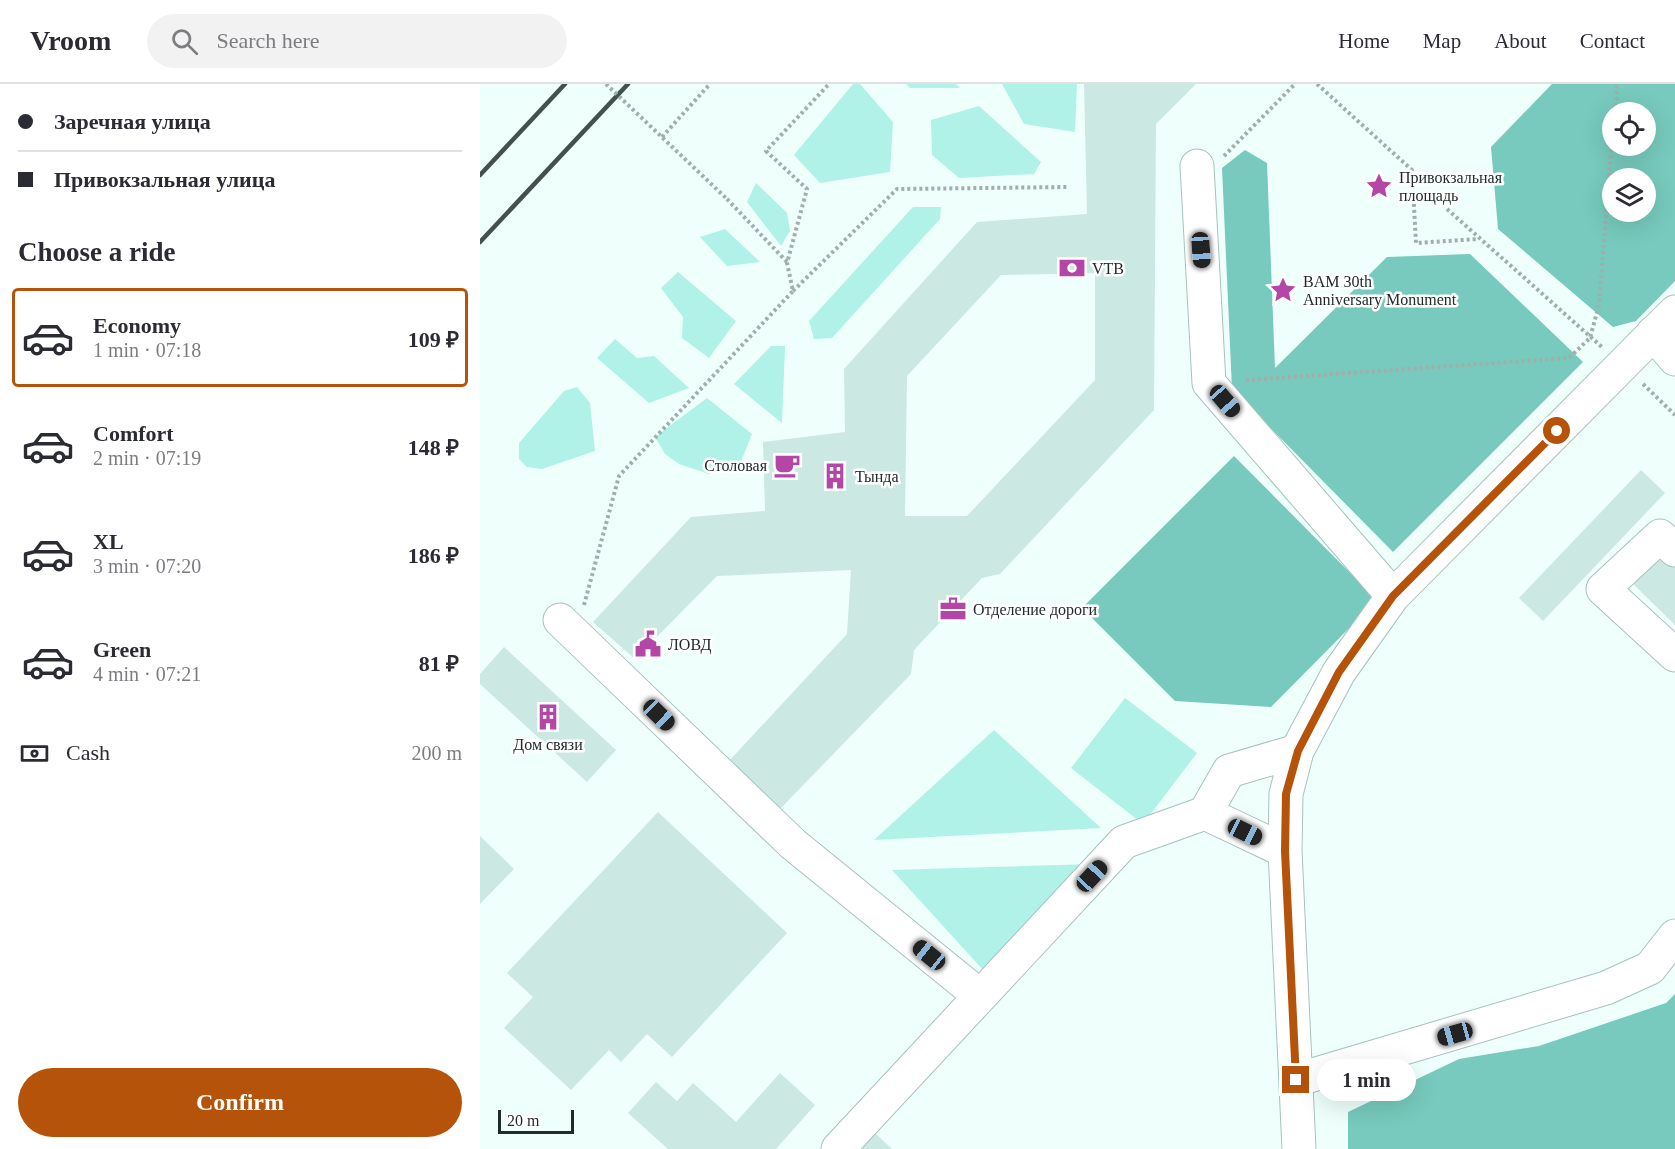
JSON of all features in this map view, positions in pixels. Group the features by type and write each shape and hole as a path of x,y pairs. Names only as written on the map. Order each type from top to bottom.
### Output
{"street":[{"path":"1197,175 1209,383 1393,596"},
{"path":"1299,1149 1285,851 1286,794 1298,751 1339,672 1393,596 1664,322 1675,359"},
{"path":"1675,550 1660,536 1603,589 1675,655"},
{"path":"568,627 793,844 980,996"},
{"path":"838,1149 1124,842 1205,813 1229,771 1298,751"},
{"path":"1205,813 1285,851"},
{"path":"1296,1080 1606,988 1650,968 1675,936"}],"path":[{"path":"606,84 727,199 787,263"},
{"path":"662,136 710,84"},
{"path":"793,291 787,263 807,189 766,151 829,84"},
{"path":"1197,175 1294,84"},
{"path":"1317,84 1412,170 1416,243 1479,238"},
{"path":"1616,102 1617,84"},
{"path":"1209,383 1569,358 1590,338 1599,305 1611,156"},
{"path":"568,627 619,476 793,291 897,189 1069,187"},
{"path":"1447,209 1590,338 1623,364 1675,415"}],"green space":[{"path":"853,84 860,84 893,122 890,172 820,183 794,155"},
{"path":"906,84 956,84 960,88 910,88"},
{"path":"1002,84 1077,84 1075,132 1024,124"},
{"path":"1552,84 1675,84 1675,281 1636,321 1613,327 1498,229 1491,147"},
{"path":"979,106 1041,162 1034,174 959,178 932,155 931,120"},
{"path":"1245,150 1267,163 1275,368 1387,257 1470,254 1583,362 1393,552 1232,389 1222,168"},
{"path":"756,183 787,213 790,231 781,246 747,202"},
{"path":"913,207 941,207 940,219 832,338 814,339 809,321"},
{"path":"725,229 760,262 727,266 700,237"},
{"path":"678,272 736,321 709,358 682,338 683,317 661,288"},
{"path":"615,339 637,358 654,356 689,388 649,403 597,358"},
{"path":"771,346 785,346 782,423 734,384"},
{"path":"577,387 590,403 595,451 542,469 527,467 519,459 519,443 564,391"},
{"path":"707,398 752,434 740,464 709,474 679,464 665,454 655,437"},
{"path":"1234,456 1377,600 1271,707 1175,701 1082,608"},
{"path":"1125,698 1197,753 1143,824 1071,768"},
{"path":"994,730 1101,828 874,840"},
{"path":"1092,864 985,972 892,870"},
{"path":"1675,994 1675,1149 1348,1149 1348,1112 1459,1059 1539,1046 1666,1003"}],"building":[{"name":"Тында","path":"1084,84 1196,84 1156,124 1154,410 1000,574 982,578 914,650 911,674 778,811 728,762 847,634 851,570 717,576 635,659 593,622 691,517 765,511 763,442 845,432 844,369 977,222 1087,214","holes":["1095,273 1095,380 967,516 905,516 907,376 1001,275"]},
{"path":"1641,470 1665,493 1543,621 1519,598"},
{"path":"1675,552 1675,625 1620,571"},
{"name":"Дом связи","path":"504,647 616,750 587,782 480,684 480,674"},
{"path":"658,812 787,933 672,1057 647,1034 621,1062 609,1050 571,1090 504,1028 533,997 507,973"},
{"path":"480,836 514,869 480,904"},
{"path":"780,1073 815,1105 776,1149 668,1149 628,1113 656,1082 677,1101 693,1083 736,1122"},
{"path":"874,1132 892,1149 858,1149"}],"railway":[{"path":"480,175 565,84"},
{"path":"480,242 628,84"}],"place":[{"name":"Привокзальная площадь","path":"1379,186"},
{"name":"VTB","path":"1072,268"},
{"name":"BAM 30th Anniversary Monument","path":"1283,290"},
{"name":"Столовая","path":"787,465"},
{"name":"Тында","path":"835,476"},
{"name":"Отделение дороги","path":"953,609"},
{"name":"ЛОВД","path":"648,644"},
{"name":"Дом связи","path":"548,717"}],"route":[{"path":"1296,1080 1285,851 1286,794 1298,751 1339,672 1393,596 1557,431"}]}
